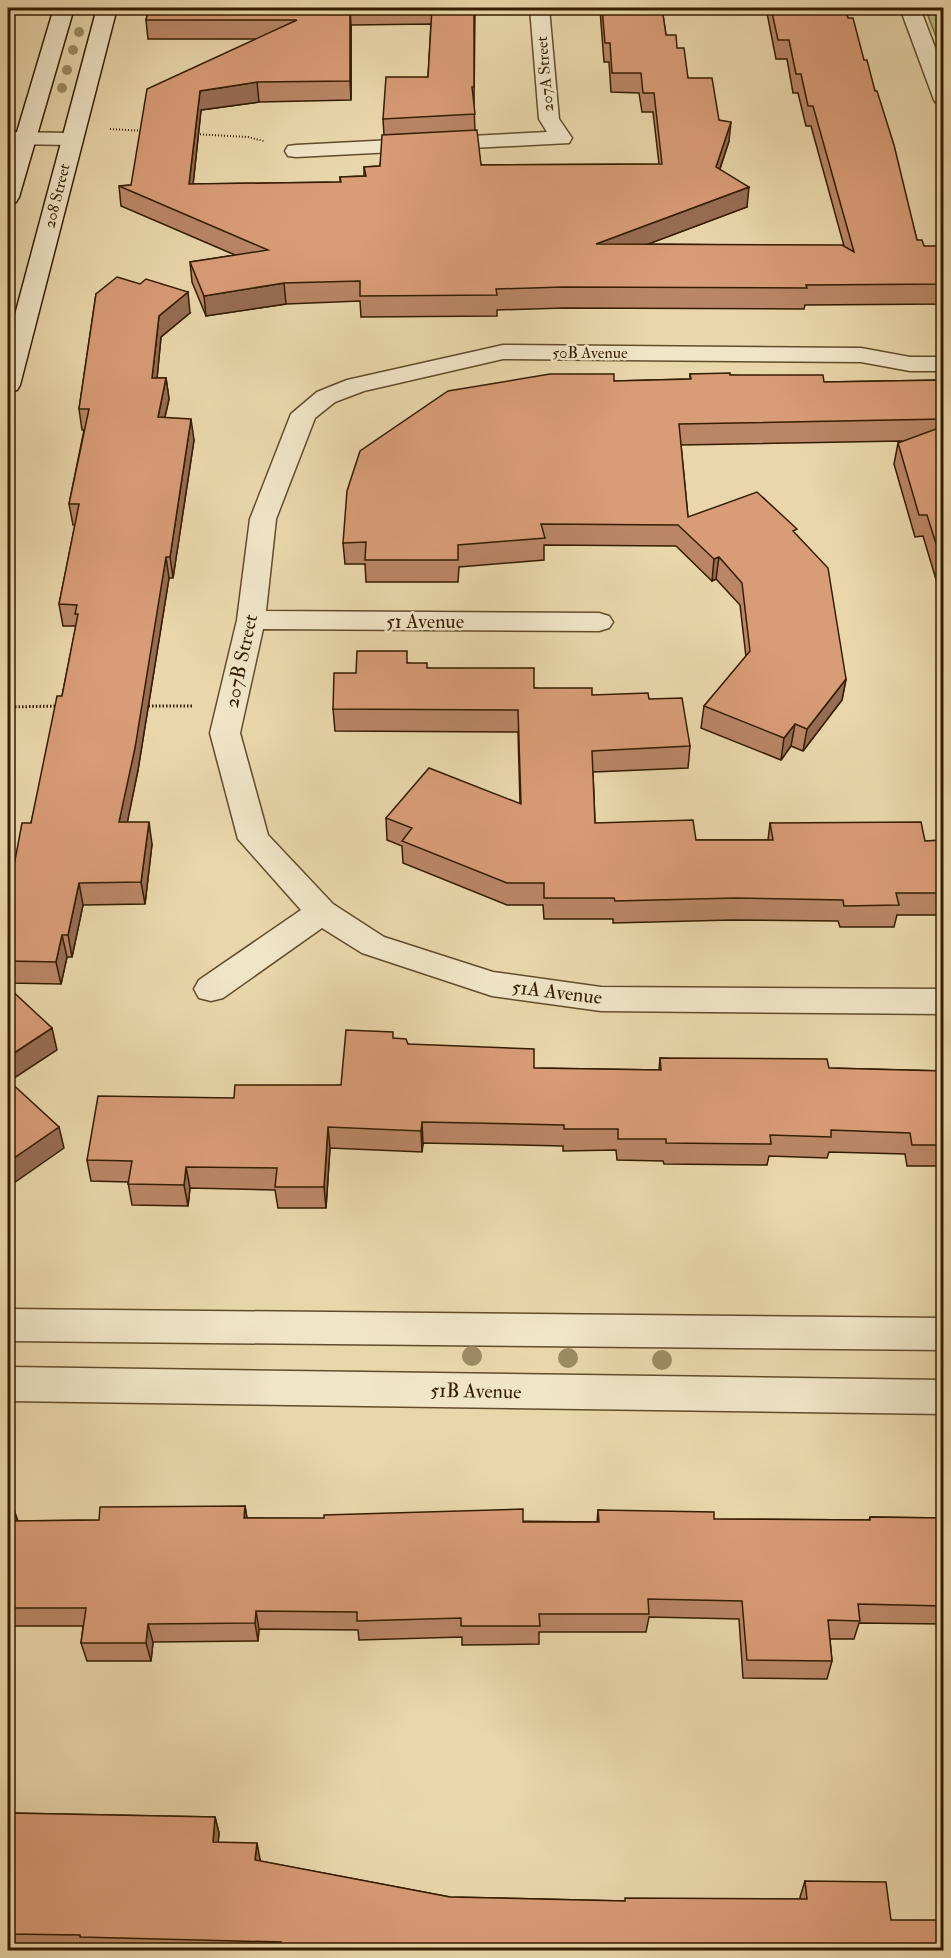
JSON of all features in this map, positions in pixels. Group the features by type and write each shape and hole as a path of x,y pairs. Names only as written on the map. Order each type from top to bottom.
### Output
{"street":[{"path":"8,197 16,138 64,8"},
{"name":"208 Street","path":"8,385 107,8"},
{"name":"207A Street","path":"296,151 561,138 549,118 539,8"},
{"path":"910,8 944,100"},
{"path":"16,138 72,139"},
{"name":"50B Avenue","path":"861,355 904,342 944,342"},
{"name":"50B Avenue","path":"326,397 356,385 503,352 861,355 910,364 944,364"},
{"name":"207B Street","path":"322,912 254,839 225,733 251,620 263,519 304,414 326,397"},
{"name":"51 Avenue","path":"251,620 599,622"},
{"path":"211,989 322,912"},
{"name":"51A Avenue","path":"322,912 373,945 492,984 601,999 944,1002"},
{"path":"8,1325 944,1334"},
{"name":"51B Avenue","path":"8,1384 944,1397"}],"path":[{"path":"99,128 145,131"},
{"path":"191,134 248,137 296,151"},
{"path":"134,706 231,705"},
{"path":"8,707 65,706"}],"shaded area":[{"path":"925,8 943,8 943,55"}],"building":[{"path":"149,8 350,8 350,81 257,82 200,91 189,184 341,182 340,177 366,176 364,167 380,166 382,135 477,130 481,165 662,164 654,93 643,93 641,73 612,73 610,43 605,43 602,8 662,8 666,35 676,35 677,48 684,48 688,78 712,78 719,120 731,122 716,167 749,187 596,244 842,245 854,252 813,106 808,106 801,74 796,74 789,40 778,40 771,8 845,8 848,18 853,18 864,60 867,60 894,145 917,240 922,240 924,246 941,246 944,254 944,284 806,285 807,288 563,287 496,289 497,295 360,296 360,281 284,283 204,296 190,262 268,250 119,186 131,185 147,89 297,20 146,20"},
{"path":"432,8 474,8 474,87 472,87 475,114 383,119 386,77 428,77"},
{"path":"117,277 140,284 146,279 188,292 159,316 152,378 166,378 158,417 191,419 170,557 166,557 135,748 119,822 149,822 141,882 79,883 68,935 62,935 56,962 8,961 8,892 22,823 31,823 57,696 62,696 78,614 75,614 77,605 59,604 79,504 69,504 89,409 79,409 96,294"},
{"path":"730,373 730,375 823,375 824,382 944,380 944,419 679,424 688,517 757,492 797,529 793,531 828,568 846,679 807,729 795,724 784,738 704,706 750,651 742,583 719,557 714,559 678,525 541,524 545,538 458,545 458,560 365,560 366,542 343,543 347,491 360,451 448,391 550,374 614,374 614,381 691,379 690,374"},
{"path":"944,426 944,569 927,515 919,515 898,443"},
{"path":"357,651 407,651 407,663 427,663 427,668 534,668 534,688 592,688 592,695 648,693 649,699 682,698 690,746 592,751 595,823 693,820 696,840 773,840 770,823 921,822 925,841 944,840 944,893 896,893 899,905 844,906 843,900 735,898 615,901 614,898 544,898 544,883 507,883 402,841 412,828 386,818 429,768 521,804 518,710 333,709 334,673 356,673"},
{"path":"8,987 52,1028 8,1057"},
{"path":"346,1030 393,1032 393,1038 406,1039 408,1044 534,1049 534,1068 661,1070 660,1058 827,1059 829,1068 944,1071 944,1145 912,1145 910,1133 831,1130 831,1137 770,1135 771,1144 666,1143 666,1139 618,1139 618,1129 564,1129 564,1125 422,1122 421,1131 328,1127 324,1187 275,1187 277,1168 186,1167 184,1185 128,1184 132,1161 87,1160 98,1096 234,1098 235,1085 341,1085"},
{"path":"8,1080 59,1127 8,1162"},
{"path":"245,1506 244,1518 324,1518 324,1515 523,1509 523,1522 599,1522 598,1510 714,1512 714,1519 944,1518 944,1606 858,1604 860,1621 828,1620 832,1661 747,1660 742,1601 648,1599 649,1614 539,1614 540,1626 461,1626 461,1618 357,1621 357,1612 256,1611 255,1623 148,1624 146,1643 81,1643 86,1608 8,1608 8,1507 13,1507 11,1521 99,1520 100,1507"},
{"path":"8,1813 215,1817 213,1842 257,1843 255,1860 450,1897 625,1901 625,1898 807,1899 805,1881 886,1882 891,1920 944,1920 944,1950 279,1950 281,1942 8,1934"}]}
